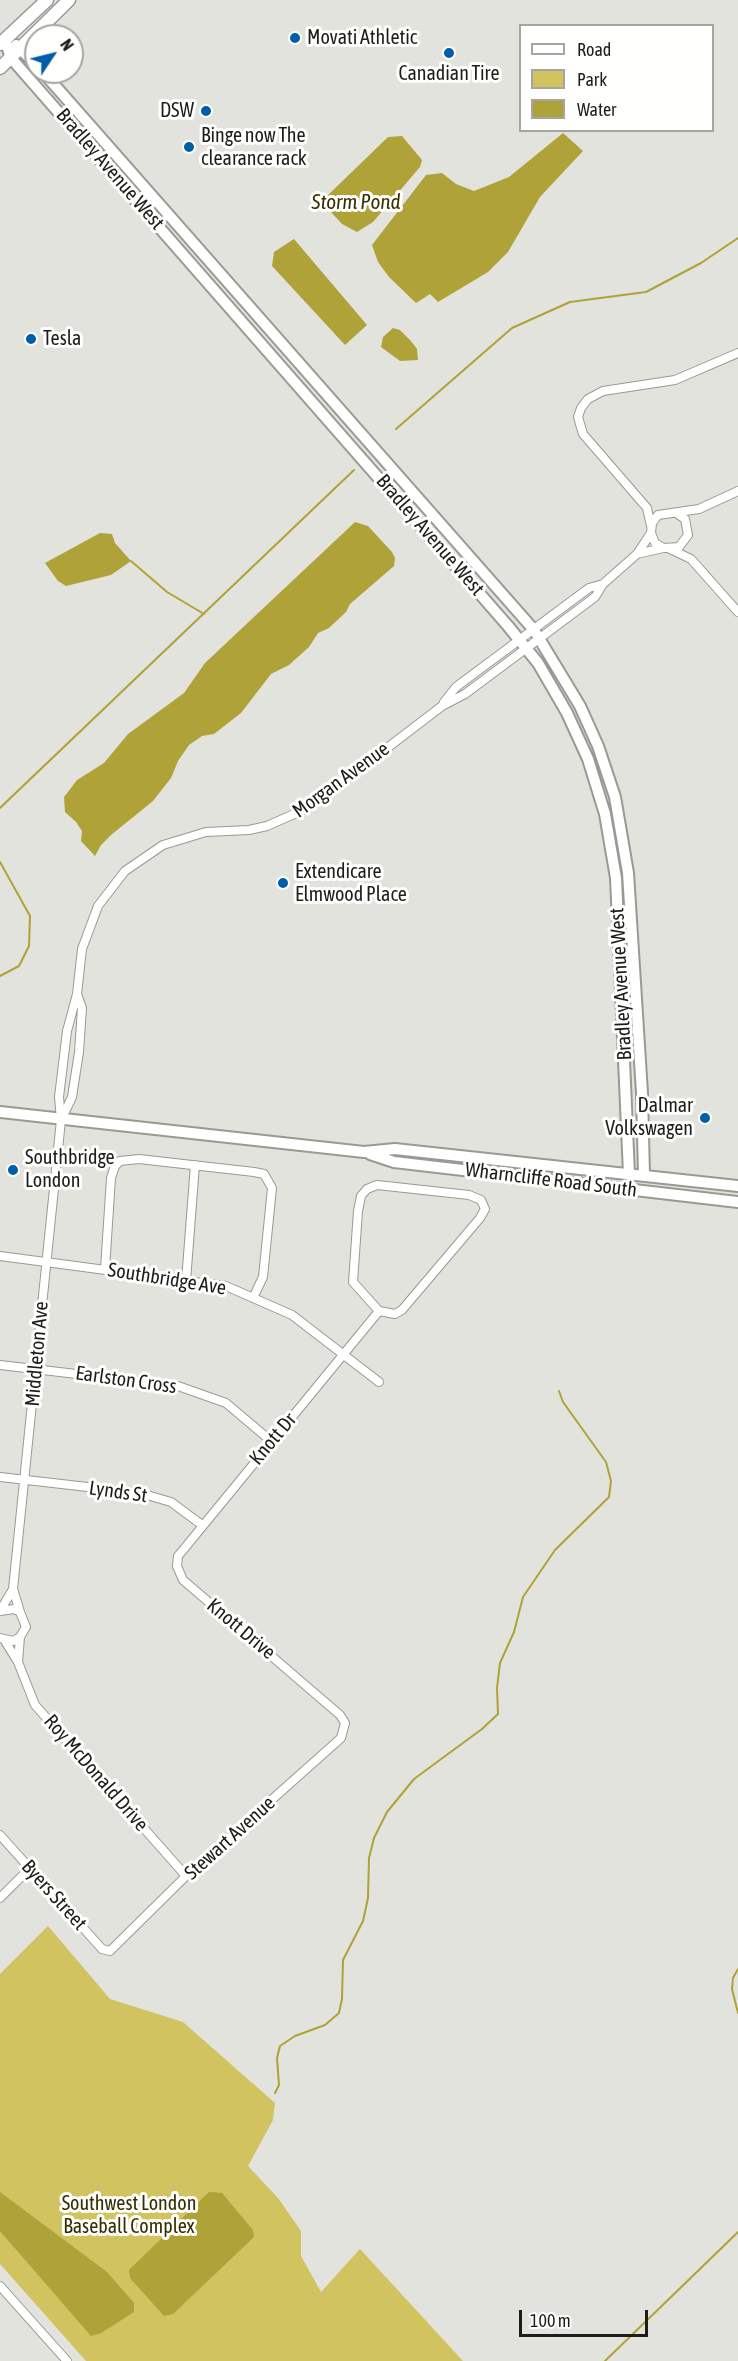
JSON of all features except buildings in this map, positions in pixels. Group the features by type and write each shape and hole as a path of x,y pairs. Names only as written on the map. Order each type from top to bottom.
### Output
{"main road":[{"path":"2,42 47,0"},
{"path":"0,68 69,0"},
{"path":"2,42 24,49"},
{"name":"Bradley Avenue West","path":"2,42 11,58 523,644 567,712 588,759 605,814 616,878 629,1174"},
{"name":"Bradley Avenue West","path":"54,84 537,634 580,706 598,746 615,797 628,873 642,1093 644,1175"},
{"name":"Wharncliffe Road South","path":"0,1112 364,1152 395,1149 738,1186"},
{"name":"Wharncliffe Road South","path":"364,1152 394,1162 738,1202"}],"street":[{"path":"738,353 675,380 603,391 584,403 578,417 583,434 647,508 655,543 691,559 738,612"},
{"path":"647,508 676,513 699,509 738,491"},
{"path":"667,549 679,546 699,509"},
{"path":"651,530 658,515 665,512"},
{"path":"676,513 685,519 691,559"},
{"name":"Morgan Avenue","path":"61,1120 59,1097 67,1031 77,994 82,949 93,916 110,888 134,863 163,845 184,837 206,832 258,828 294,816 442,706 456,687 594,597 603,584 637,554 651,530"},
{"name":"Morgan Avenue","path":"637,554 667,549"},
{"name":"Morgan Avenue","path":"61,1120 72,1097 79,1052 82,1008 77,994"},
{"name":"Middleton Ave","path":"13,1589 61,1120"},
{"path":"105,1269 111,1178 115,1166 128,1158 254,1172 264,1174 272,1188 263,1277 253,1298"},
{"path":"186,1281 195,1165"},
{"path":"377,1185 470,1195 481,1200 485,1209 480,1218 402,1310 394,1314 379,1311 353,1282 358,1211 361,1196 367,1189 377,1185"},
{"name":"Southbridge Ave","path":"0,1256 45,1260 226,1286 292,1315 379,1382"},
{"name":"Knott Dr","path":"202,1526 379,1311"},
{"name":"Earlston Cross","path":"0,1365 178,1386 226,1403 271,1441"},
{"name":"Lynds St","path":"0,1477 140,1493 171,1502 202,1526"},
{"name":"Knott Drive","path":"202,1526 178,1556 178,1573 304,1682 345,1723"},
{"path":"0,1611 13,1589"},
{"path":"13,1589 26,1627 20,1637 18,1662"},
{"path":"0,1611 14,1609 20,1612"},
{"path":"2,1640 20,1637"},
{"name":"Roy McDonald Drive","path":"2,1640 18,1662 35,1705 186,1876"},
{"name":"Stewart Avenue","path":"110,1951 186,1876 341,1738 345,1723"},
{"name":"Byers Street","path":"0,1835 102,1949 110,1951"},
{"path":"0,1898 30,1869"},
{"path":"0,2286 67,2361"}],"green space":[{"name":"Southwest London Baseball Complex","path":"48,1926 110,1999 183,2022 275,2103 273,2120 248,2166 278,2198 301,2231 301,2256 321,2292 360,2249 463,2361 86,2361 0,2264 0,1974"}],"water":[{"path":"563,133 583,151 540,197 508,252 488,272 438,302 430,294 416,303 389,277 378,262 372,245 426,175 442,173 456,184 474,191 509,177"},
{"name":"Storm Pond","path":"402,136 422,160 420,167 373,222 357,232 342,224 331,212 327,196 388,137"},
{"path":"294,239 367,325 345,345 272,266 274,252"},
{"path":"393,328 400,330 411,341 417,349 418,360 400,361 381,347 383,337"},
{"path":"355,522 368,526 392,552 395,558 394,566 350,604 346,612 329,628 318,633 309,647 289,665 271,674 241,713 214,734 202,736 189,745 178,761 171,778 153,801 111,835 101,845 95,856 81,841 82,831 76,822 65,812 64,797 77,780 104,763 128,734 184,693 205,663"},
{"path":"100,533 112,534 115,543 131,561 111,575 66,586 58,581 45,563"},
{"path":"0,2192 107,2272 134,2303 134,2312 101,2333 91,2336 0,2231"},
{"path":"209,2192 222,2193 253,2230 254,2237 173,2314 164,2316 130,2278 129,2270"}],"waterway":[{"path":"396,429 512,328 570,302 646,292 701,263 738,238"},
{"path":"0,808 354,470"},
{"path":"131,561 167,592 204,614"},
{"path":"0,862 30,916 29,946 19,966 0,976"},
{"path":"275,2093 279,2085 277,2058 280,2046 295,2036 325,2025 339,2013 342,1999 343,1960 363,1921 368,1898 369,1858 374,1838 387,1812 414,1779 482,1729 498,1714 497,1688 500,1663 514,1632 523,1597 555,1550 609,1497 611,1481 606,1462 563,1402 559,1391"},
{"path":"738,1969 733,1978 732,1989 738,2013"},
{"path":"605,2361 738,2232"}],"place":[{"name":"Movati Athletic","path":"295,38"},
{"name":"Canadian Tire","path":"449,53"},
{"name":"DSW","path":"206,111"},
{"name":"Binge now The clearance rack","path":"189,147"},
{"name":"Tesla","path":"31,339"},
{"name":"Extendicare Elmwood Place","path":"283,883"},
{"name":"Dalmar Volkswagen","path":"705,1118"},
{"name":"Southbridge London","path":"13,1170"}]}
